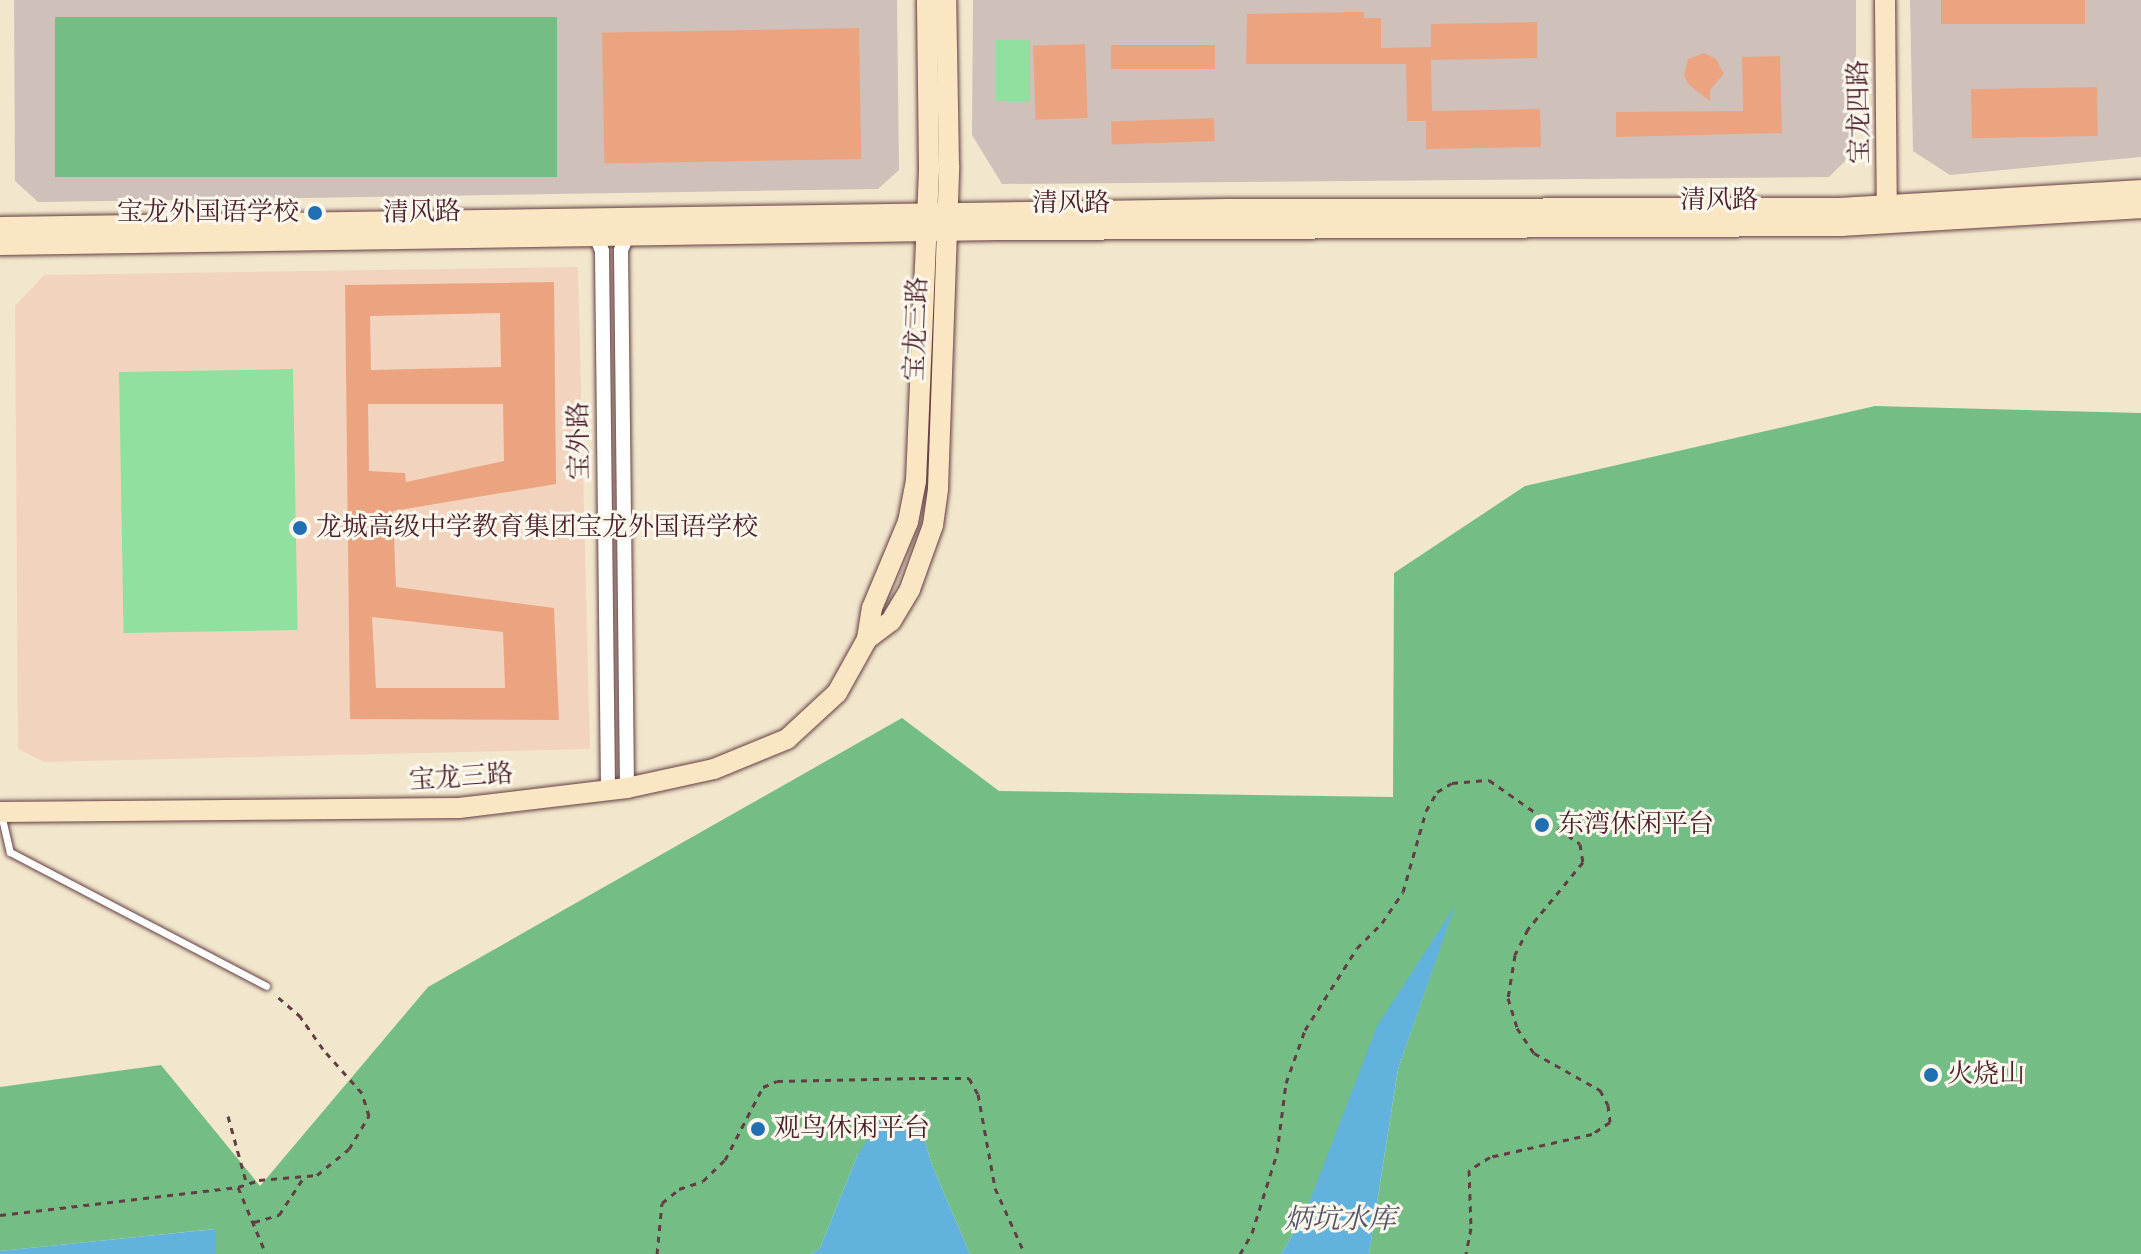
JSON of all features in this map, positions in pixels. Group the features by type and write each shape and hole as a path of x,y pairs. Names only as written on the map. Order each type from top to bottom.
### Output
{"street":[{"name":"宝龙三路","path":"927,0 937,222"},
{"name":"宝龙三路","path":"0,812 459,808 617,789 714,769 787,739 837,693 867,639 872,608 908,522 916,481 937,222 946,0"},
{"name":"宝龙四路","path":"1885,0 1887,215"},
{"name":"清风路","path":"1887,215 2141,190"},
{"name":"清风路","path":"0,227 1887,215 2141,208"},
{"name":"清风路","path":"0,245 627,236 937,222"},
{"name":"宝外路","path":"596,236 602,251 617,789"},
{"name":"宝外路","path":"617,789 621,250 627,236"}],"lane":[{"path":"0,812 10,852 266,986"}],"path":[{"path":"1240,1254 1252,1233 1277,1153 1286,1083 1305,1030 1320,1001 1357,948 1382,923 1403,892 1426,811 1437,792 1452,783 1489,780 1580,844 1583,862 1528,929 1515,955 1508,998 1517,1028 1534,1053 1600,1090 1608,1105 1610,1122 1592,1134 1490,1157 1469,1170 1471,1228 1466,1254"},
{"path":"0,1215 317,1175 349,1149 369,1116 362,1093 323,1049 301,1017 266,986"},
{"path":"657,1254 662,1203 679,1189 703,1181 725,1160 763,1087 777,1081 969,1078 978,1094 995,1188 1025,1254"},
{"path":"228,1116 247,1185"},
{"path":"254,1222 279,1215 304,1177"},
{"path":"238,1187 266,1254"}],"shaded area":[{"path":"14,0 897,0 899,170 878,189 38,202 15,181"},
{"path":"973,0 1856,0 1856,150 1829,177 1002,184 972,135"},
{"path":"1910,0 2141,0 2141,157 1950,175 1913,151"},
{"name":"龙城高级中学教育集团宝龙外国语学校","path":"578,267 590,749 44,762 18,749 15,306 44,275"}],"green space":[{"path":"55,17 557,17 557,177 55,177"},
{"path":"996,40 1030,40 1030,101 996,101"},
{"path":"293,369 298,630 124,633 119,372"},
{"path":"1875,406 2141,413 2141,1254 1369,1254 1398,1069 1453,910 1304,1216 1281,1254 970,1254 932,1165 919,1122 858,1154 820,1248 811,1254 215,1254 215,1229 0,1251 0,1087 161,1065 260,1186 428,987 902,718 999,791 1393,797 1394,573 1525,486"}],"water":[{"name":"炳坑水库","path":"1455,906 1398,1069 1369,1254 1281,1254 1304,1216 1377,1026"},
{"path":"883,1118 919,1122 932,1165 970,1254 811,1254 820,1248 858,1154"},
{"path":"216,1229 215,1254 0,1254 0,1251"}],"building":[{"path":"1941,0 2085,0 2085,24 1941,24"},
{"path":"1364,12 1364,18 1381,18 1381,48 1431,47 1431,24 1537,22 1537,58 1431,60 1432,111 1540,109 1541,147 1426,149 1426,121 1407,121 1406,64 1246,64 1247,14"},
{"path":"859,28 861,159 604,163 602,32"},
{"path":"1085,44 1088,118 1036,120 1033,46"},
{"path":"1111,45 1215,45 1215,69 1111,69"},
{"path":"1704,53 1716,59 1724,74 1710,90 1710,101 1689,85 1684,75 1688,59"},
{"path":"1780,56 1782,133 1616,137 1616,112 1743,111 1742,57"},
{"path":"2097,87 2098,136 1972,138 1971,89"},
{"path":"1214,118 1215,141 1112,145 1111,122"},
{"path":"554,282 556,484 393,511 396,587 554,608 559,720 350,719 345,285","holes":["500,313 501,367 371,370 370,316","368,404 503,404 504,461 406,482 405,473 369,471","372,617 503,632 505,688 376,688"]}],"place":[{"name":"宝龙外国语学校","path":"315,213"},
{"name":"龙城高级中学教育集团宝龙外国语学校","path":"300,528"},
{"name":"东湾休闲平台","path":"1542,825"},
{"name":"火烧山","path":"1931,1075"},
{"name":"观鸟休闲平台","path":"758,1129"}]}
